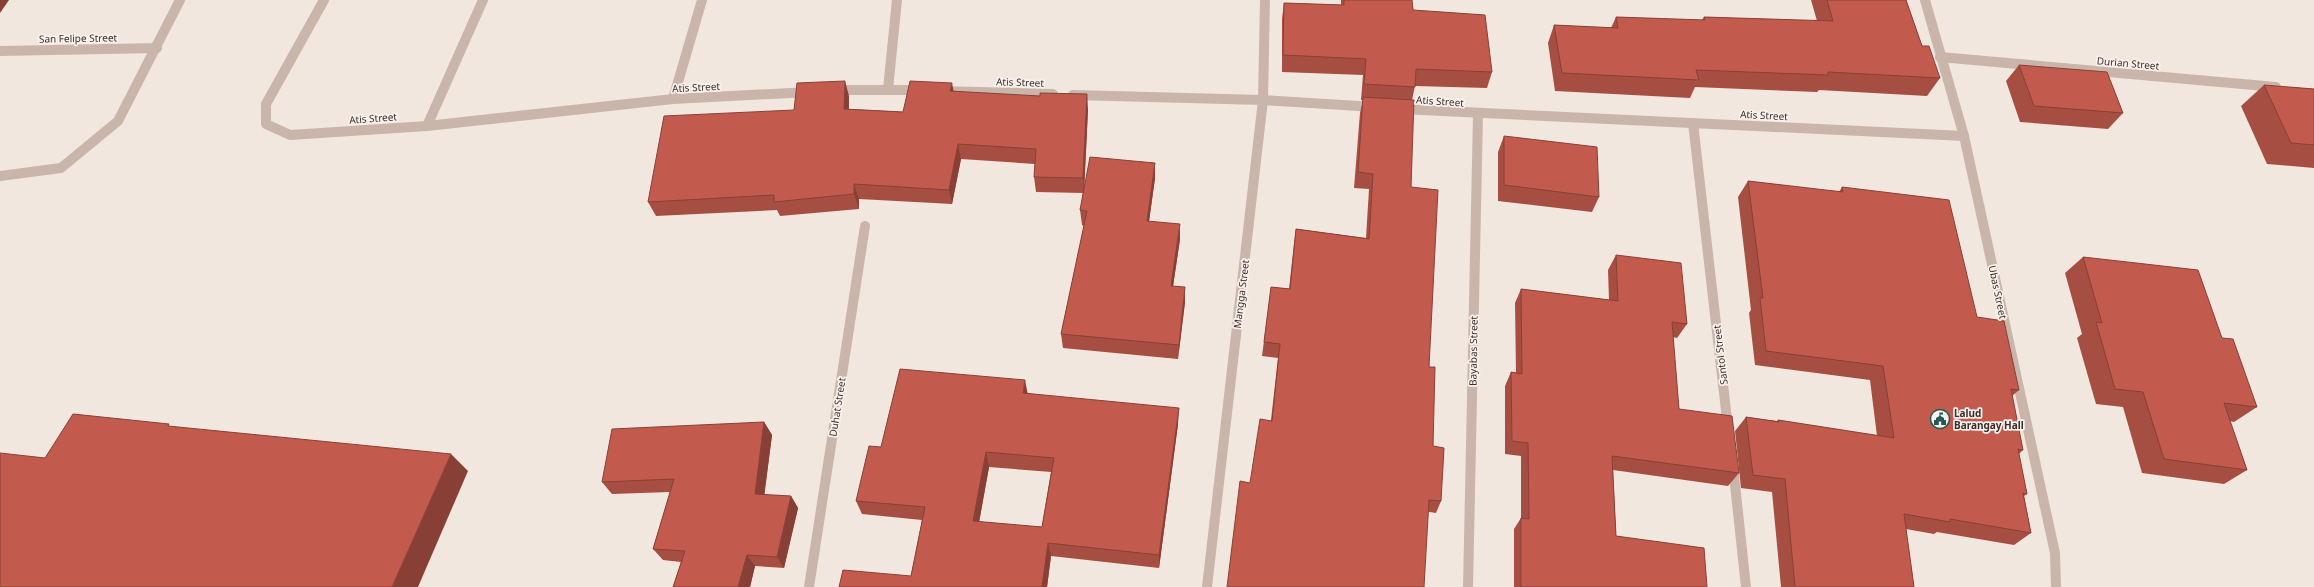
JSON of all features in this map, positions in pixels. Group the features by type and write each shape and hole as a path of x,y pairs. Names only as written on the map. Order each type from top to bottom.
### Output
{"street":[{"path":"0,176 61,168 118,121 157,48 180,0"},
{"name":"Atis Street","path":"324,0 266,104 266,124 290,135 427,126 673,99 861,89 888,89 1263,100 1478,114 1964,136"},
{"path":"427,126 483,0"},
{"path":"673,99 702,0"},
{"path":"888,89 897,0"},
{"name":"Mangga Street","path":"1207,587 1263,100 1265,0"},
{"name":"Ubas Street","path":"1925,0 1940,57 1964,136 2055,553 2056,587"},
{"name":"San Felipe Street","path":"0,50 157,48"},
{"name":"Durian Street","path":"1940,57 2282,87"},
{"name":"Bayabas Street","path":"1468,587 1478,114"},
{"name":"Santol Street","path":"1693,123 1729,438"},
{"name":"Duhat Street","path":"809,587 865,226"},
{"path":"1731,453 1746,587"}],"building":[{"path":"1344,0 1412,0 1413,10 1485,15 1492,72 1416,69 1415,87 1364,84 1366,59 1283,55 1284,3 1344,5"},
{"path":"1827,0 1906,0 1922,46 1929,46 1940,78 1828,72 1828,75 1696,70 1699,80 1562,73 1554,25 1618,28 1616,17 1705,20 1704,17 1833,21"},
{"path":"2019,65 2107,72 2123,113 2034,106"},
{"path":"845,81 844,109 903,112 910,81 952,83 950,91 1040,96 1040,93 1087,94 1083,178 1034,177 1036,149 958,144 949,190 854,184 854,194 774,202 774,195 648,202 664,116 794,110 797,83"},
{"path":"2264,85 2314,89 2314,145 2291,143"},
{"path":"1363,97 1414,100 1411,187 1438,190 1429,367 1435,367 1433,446 1444,448 1441,501 1429,500 1424,587 1227,587 1240,481 1250,483 1260,419 1272,421 1280,344 1264,342 1271,287 1290,289 1296,229 1369,239 1373,174 1358,172"},
{"path":"1504,136 1597,147 1599,197 1504,185"},
{"path":"1090,157 1155,163 1147,221 1180,224 1171,286 1185,287 1179,345 1061,334 1087,211 1080,210"},
{"path":"1748,181 1843,192 1842,187 1949,200 1977,317 2004,321 2019,390 2011,389 2023,450 2018,449 2027,494 2023,493 2031,533 1950,519 1950,522 1904,514 1914,587 1795,587 1785,479 1753,475 1746,417 1779,422 1778,420 1894,438 1883,366 1766,351 1760,298 1763,298"},
{"path":"1616,255 1681,263 1687,324 1672,322 1679,409 1732,416 1739,473 1612,456 1616,536 1704,548 1707,587 1521,587 1521,518 1529,519 1528,443 1512,441 1511,372 1522,374 1521,289 1618,301"},
{"path":"2083,257 2198,270 2222,338 2233,339 2257,407 2224,403 2247,470 2164,459 2143,392 2115,389 2096,322 2102,323"},
{"path":"900,369 1025,380 1023,393 1179,408 1159,555 1048,543 1042,587 839,587 843,570 911,576 925,507 856,501 869,446 881,447","holes":["986,452 1054,458 1042,527 973,521"]},
{"path":"73,414 169,424 168,426 451,454 392,587 0,587 0,453 45,458"},
{"path":"764,422 755,494 791,496 777,557 747,555 738,587 673,587 685,551 653,549 674,479 602,482 612,429"}],"place":[{"name":"Lalud Barangay Hall","path":"1940,419"}]}
